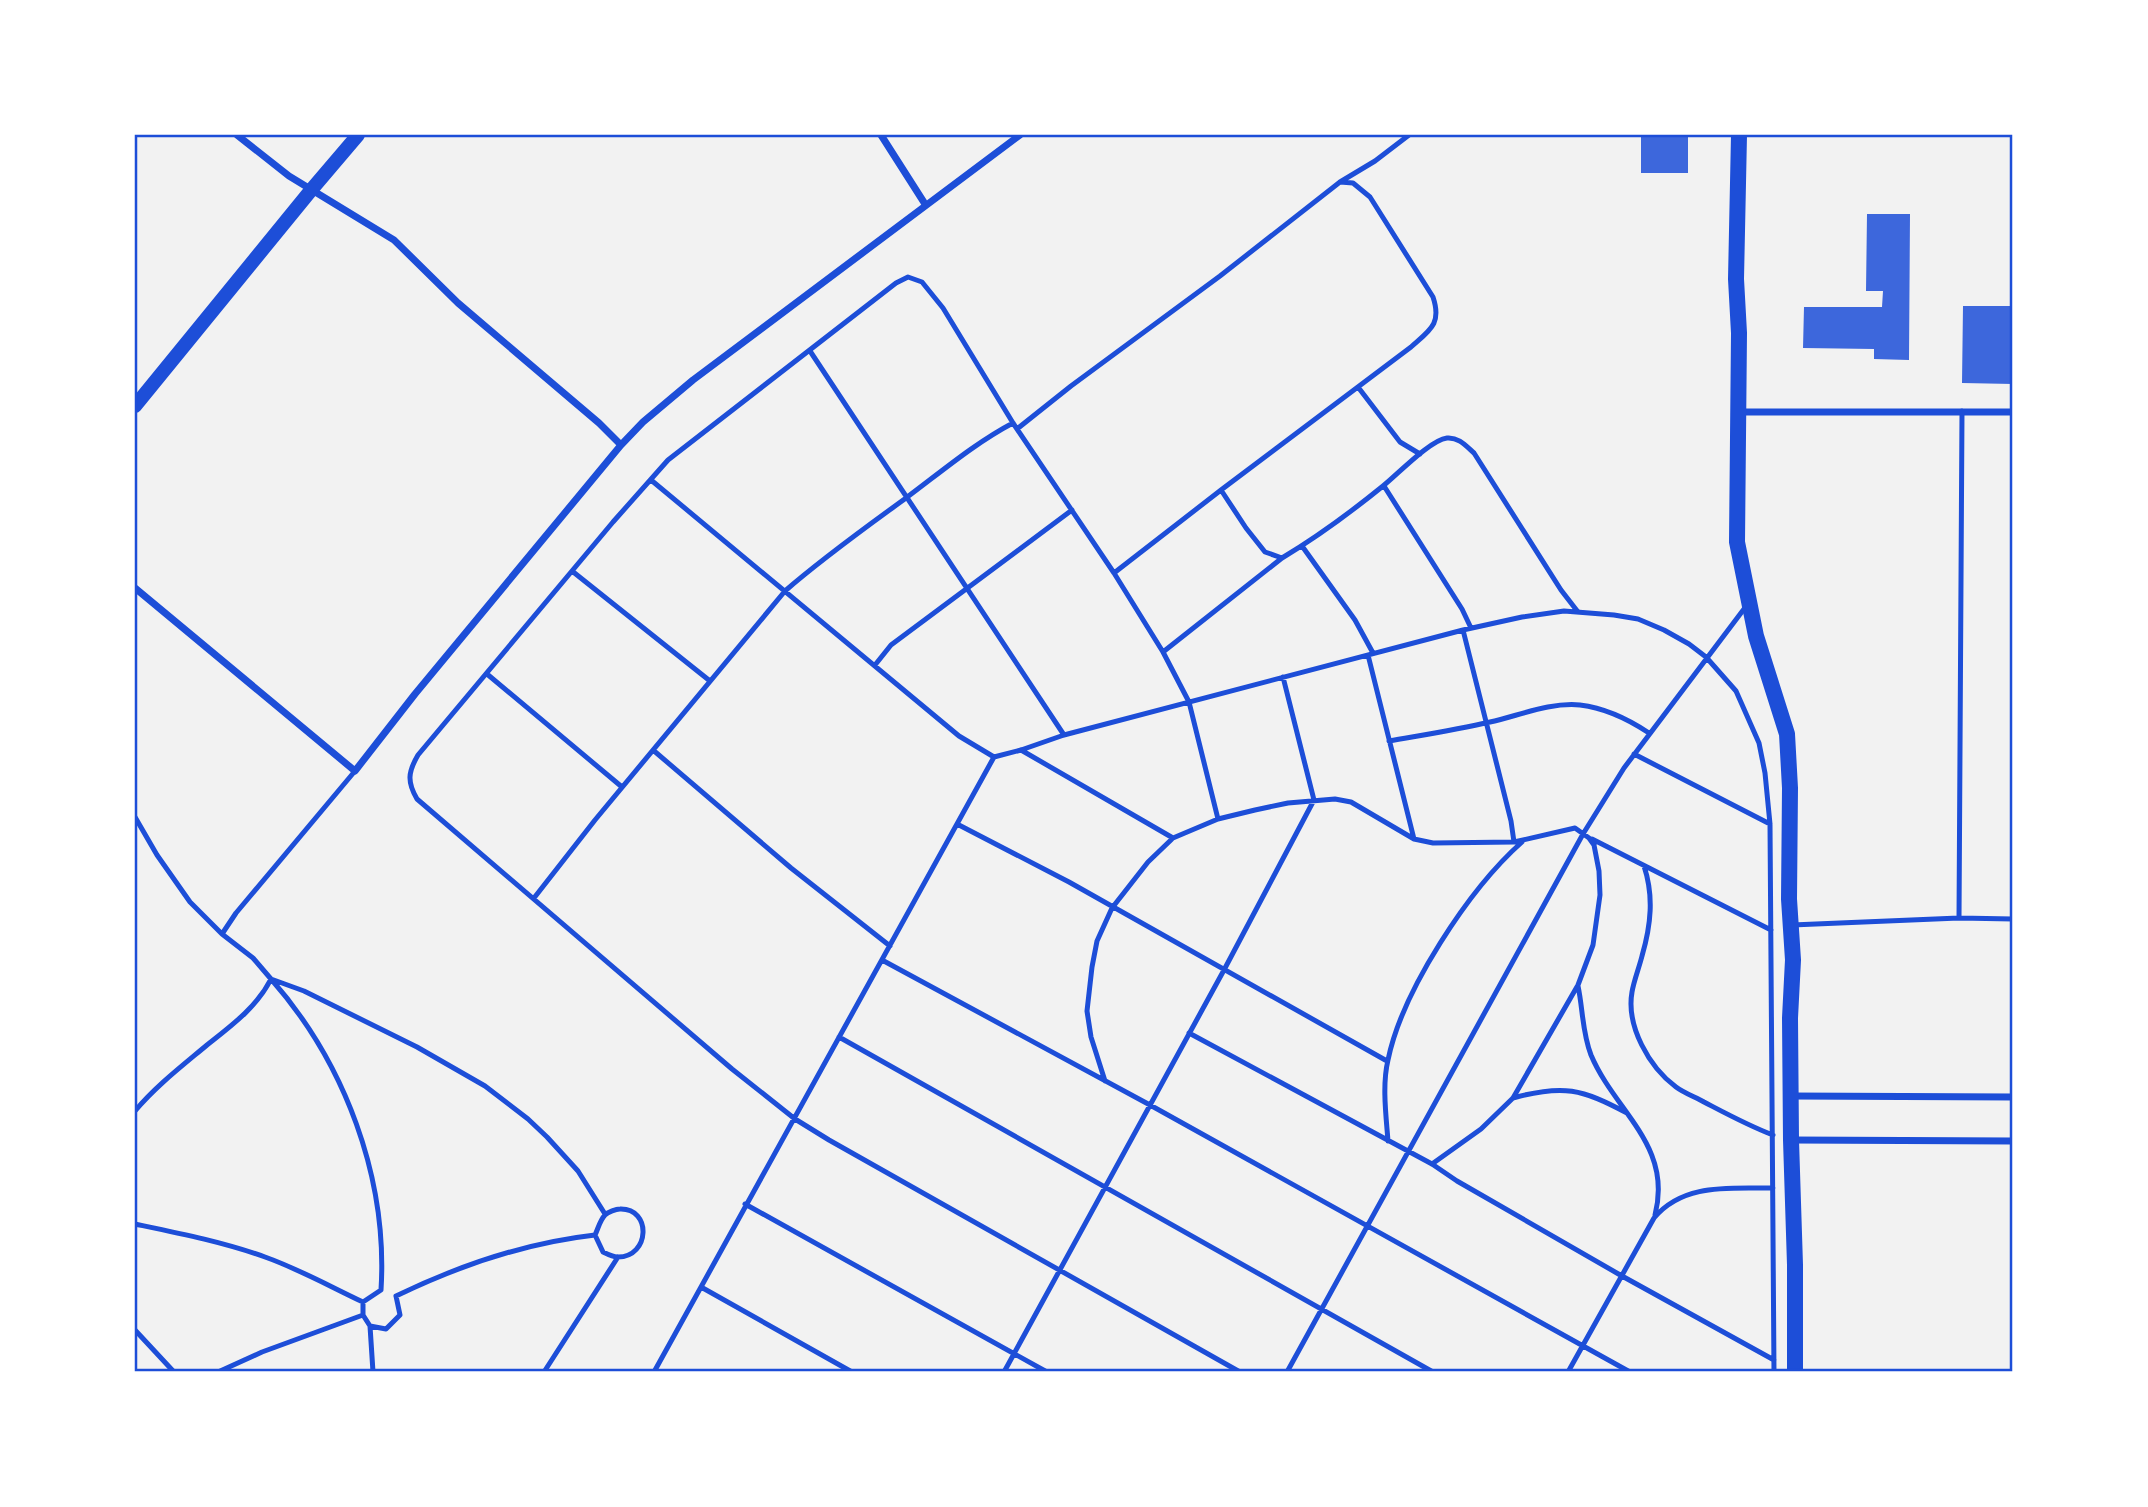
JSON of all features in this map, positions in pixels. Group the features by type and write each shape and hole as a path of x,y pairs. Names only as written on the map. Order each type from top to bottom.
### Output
{"main road":[{"path":"135,406 358,135"},
{"path":"1740,135 1736,279 1739,333 1737,542 1756,636 1787,734 1790,788 1789,899 1792,925 1791,1140 1795,1372"}],"street":[{"path":"237,135 289,176 394,240 458,303 599,423 621,445"},
{"path":"881,135 925,204"},
{"path":"135,588 355,771 415,694 643,422 693,380 1020,135"},
{"path":"1737,412 2013,412"},
{"path":"1791,1096 2013,1097"},
{"path":"1791,1140 2013,1140"}],"lane":[{"path":"1017,429 1340,182 1375,161 1409,135"},
{"path":"1114,573 1429,332 1436,322 1438,311 1433,297 1370,197 1353,183 1340,182"},
{"path":"1218,818 1189,702 1163,652 1114,573 1013,423 943,308 922,282 908,277 896,282 668,460 418,755 408,775 410,788 417,799 732,1069 796,1119 1240,1372"},
{"path":"810,351 1064,735"},
{"path":"1358,387 1400,442 1420,454"},
{"path":"1959,918 1962,411"},
{"path":"534,898 622,787 785,591 906,498 996,432 1013,423"},
{"path":"1163,652 1282,558 1384,486 1441,439 1454,438 1474,453 1561,590 1578,612"},
{"path":"651,480 959,736 993,757 1064,735 1283,677 1471,628 1543,613 1564,611 1638,619 1664,630 1706,657 1736,691 1759,743 1767,787 1772,930 1774,1372"},
{"path":"1384,486 1462,609 1471,628"},
{"path":"1221,490 1265,552 1282,558"},
{"path":"875,665 891,645 1072,510"},
{"path":"1302,546 1355,620 1371,654 1413,839"},
{"path":"572,571 710,681"},
{"path":"1287,1372 1583,834 1649,733 1748,603"},
{"path":"1463,630 1514,842"},
{"path":"487,674 622,787"},
{"path":"1004,1372 1314,800 1283,677"},
{"path":"1389,741 1487,723 1541,709 1578,705 1602,710 1649,733"},
{"path":"653,750 791,868 890,946"},
{"path":"1021,750 1173,838"},
{"path":"1634,754 1770,824"},
{"path":"657,1371 745,1204 796,1119 993,757"},
{"path":"222,934 355,771"},
{"path":"1105,1081 1091,1037 1087,1011 1097,941 1112,908 1148,862 1173,838 1218,818 1314,800 1351,802 1413,839 1433,843 1514,842 1575,828 1589,838 1772,930"},
{"path":"135,817 178,888 222,934 253,958 292,1003 344,1094 358,1126 378,1207 383,1258 381,1290"},
{"path":"957,824 1069,882 1387,1062"},
{"path":"1432,1164 1481,1129 1513,1098 1578,985 1592,945 1600,895 1594,845 1589,838"},
{"path":"1388,1140 1387,1062 1404,1010 1443,939 1493,872 1523,841"},
{"path":"1644,866 1649,882 1650,916 1630,1005 1641,1041 1657,1068 1676,1087 1751,1127 1773,1135"},
{"path":"1792,925 1959,918 2013,919"},
{"path":"882,960 1150,1105 1630,1372"},
{"path":"135,1111 170,1076 246,1013 263,995 271,979"},
{"path":"271,979 304,991 417,1047 485,1086 547,1137 578,1171 605,1214"},
{"path":"1578,985 1582,1024 1591,1055 1646,1139 1653,1156 1659,1185 1654,1218"},
{"path":"1189,1033 1432,1164 1622,1276 1774,1360"},
{"path":"839,1037 1433,1372"},
{"path":"1513,1098 1548,1089 1564,1090 1599,1099 1629,1115"},
{"path":"1568,1372 1662,1208 1675,1199 1699,1190 1773,1188"},
{"path":"745,1204 1047,1372"},
{"path":"618,1209 630,1210 640,1218 645,1230 642,1243 635,1252 618,1257 603,1252 595,1235 605,1214 618,1209"},
{"path":"135,1224 196,1237 263,1256 305,1273 363,1302"},
{"path":"381,1290 396,1296 487,1258 545,1242 595,1235"},
{"path":"544,1372 618,1257"},
{"path":"701,1287 852,1372"},
{"path":"363,1302 381,1290"},
{"path":"370,1325 386,1329 400,1315 396,1296"},
{"path":"363,1302 363,1315 370,1325 373,1372"},
{"path":"218,1372 262,1352 363,1315"},
{"path":"135,1330 174,1372"}],"building":[{"path":"1641,135 1688,135 1688,173 1641,173"},
{"path":"1867,214 1910,214 1909,360 1874,359 1874,349 1803,348 1804,307 1882,307 1883,291 1866,291"},
{"path":"1963,306 2013,306 2013,384 1962,383"}]}
